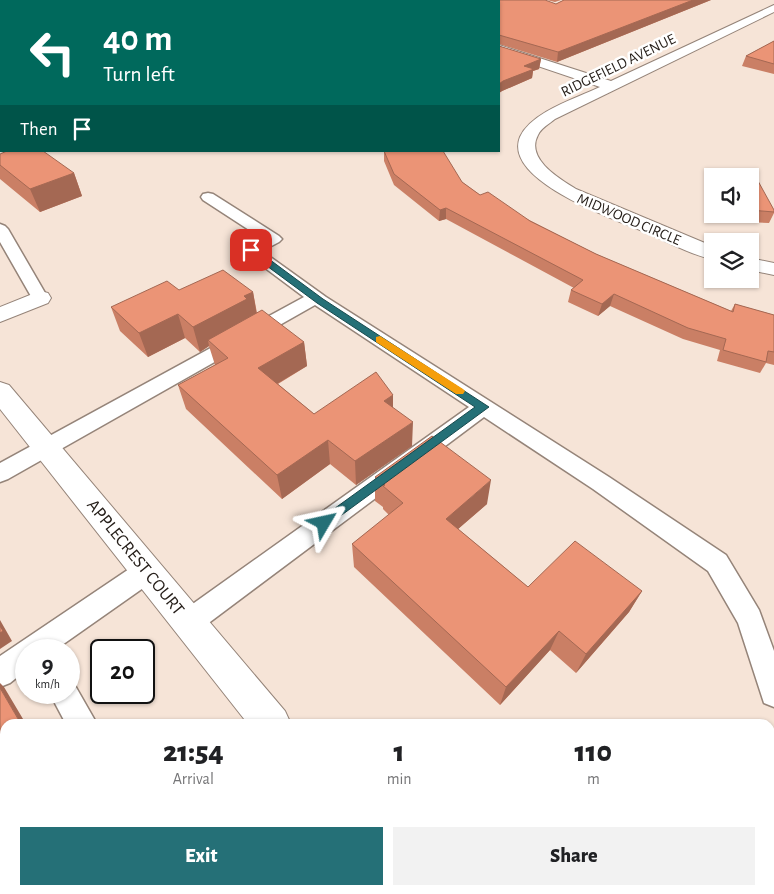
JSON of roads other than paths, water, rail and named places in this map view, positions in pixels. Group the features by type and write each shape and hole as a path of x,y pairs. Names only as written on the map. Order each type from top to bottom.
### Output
{"street":[{"name":"RIDGEFIELD AVENUE","path":"549,180 536,168 528,155 526,142 529,134 543,120 774,8"},
{"path":"500,49 612,86"},
{"name":"MIDWOOD CIRCLE","path":"549,180 570,194 704,250"},
{"path":"759,266 774,270"},
{"path":"0,315 40,298"},
{"name":"APPLECREST COURT","path":"0,391 268,719"}],"lane":[{"path":"208,197 274,239 251,250 316,298 602,483 717,563 750,619 774,693"},
{"path":"0,229 40,298"},
{"path":"0,473 316,298"},
{"path":"189,622 483,407"},
{"path":"50,639 147,571"},
{"path":"0,673 15,663"},
{"path":"70,704 80,719"}]}
